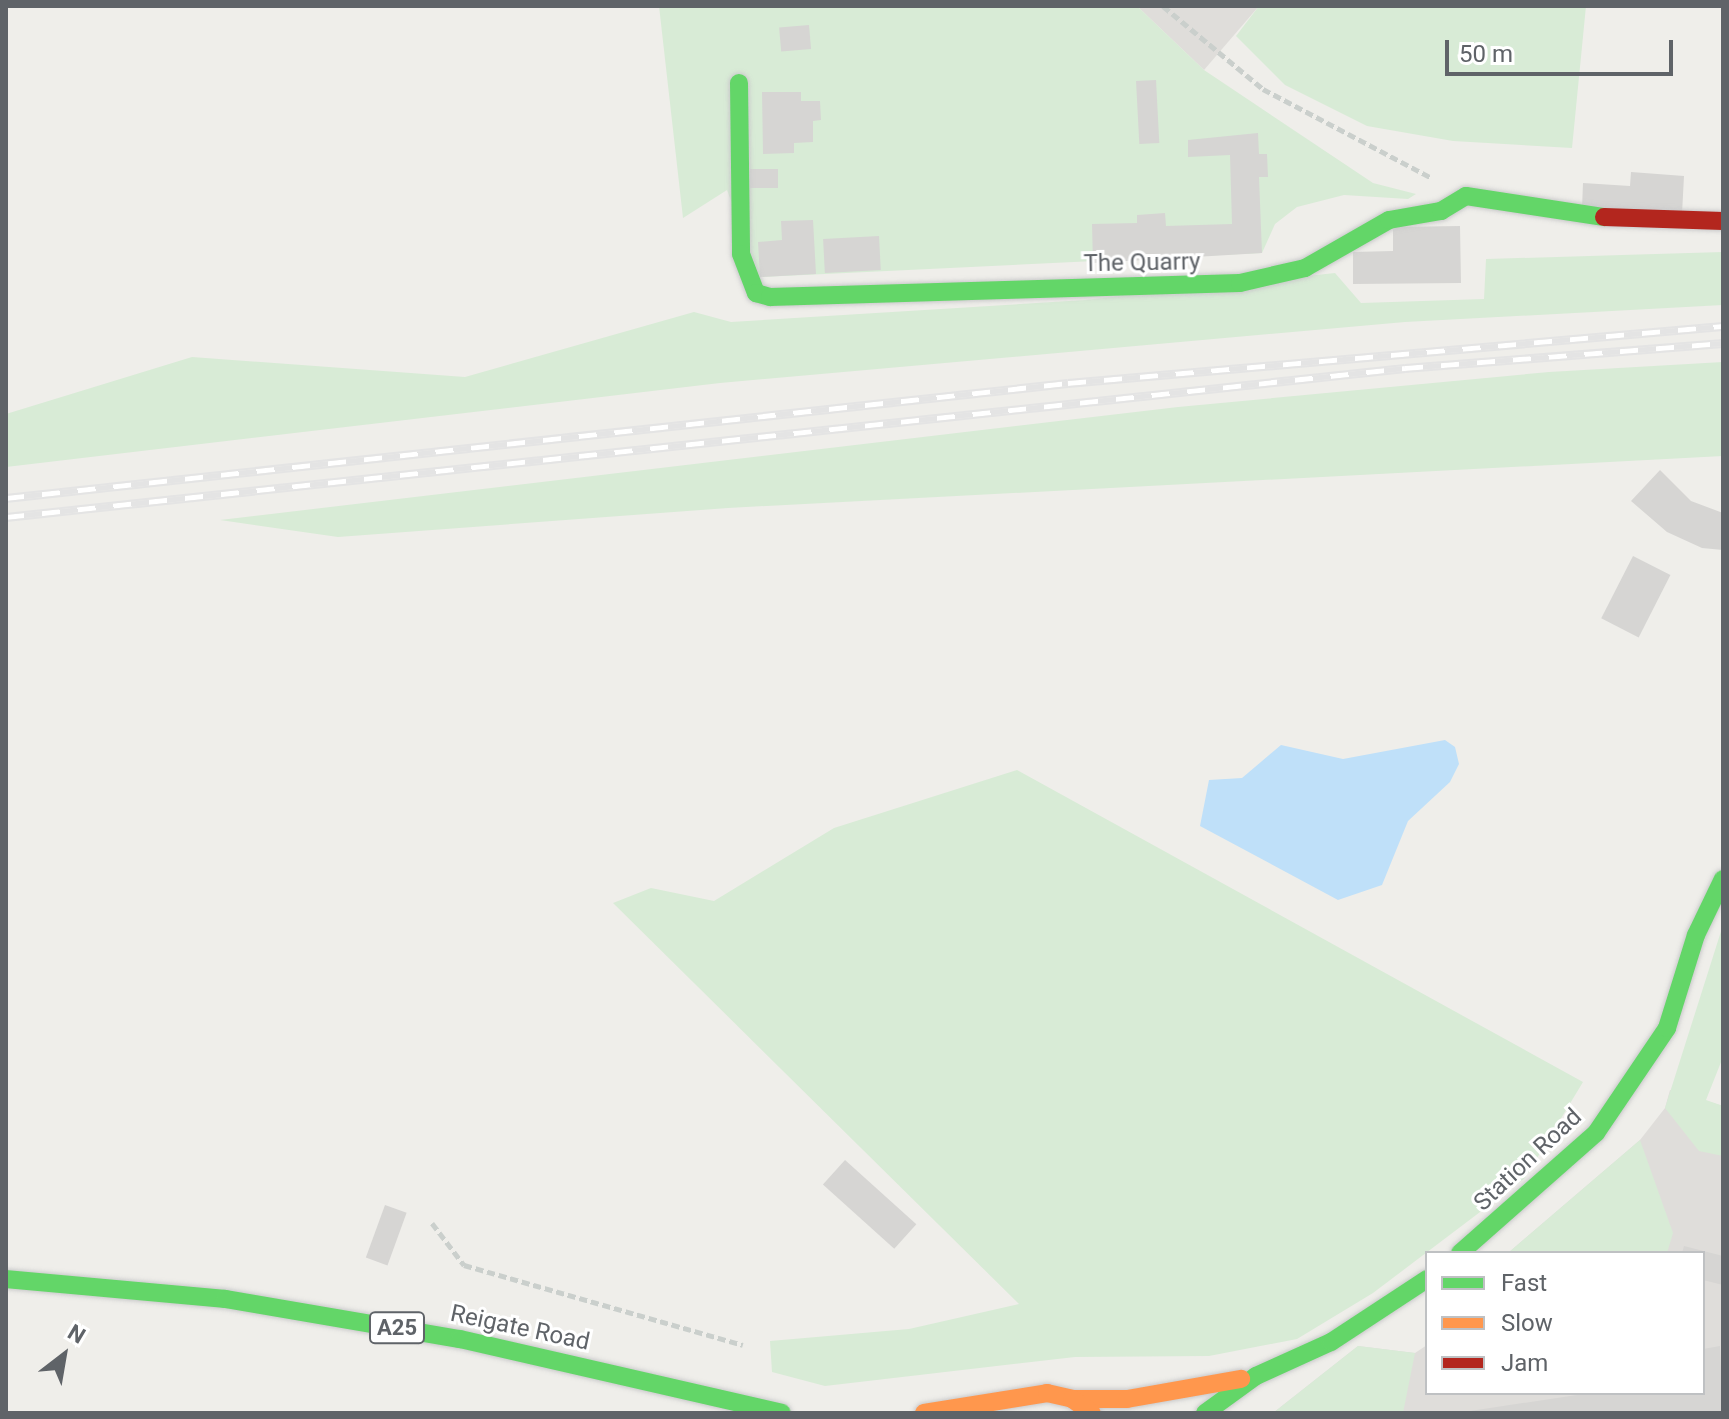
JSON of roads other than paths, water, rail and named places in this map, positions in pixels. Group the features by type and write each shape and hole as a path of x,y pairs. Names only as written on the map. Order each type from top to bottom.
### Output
{"main road":[{"name":"The Quarry","path":"739,83 741,254 756,293 770,297 1240,283 1305,268 1389,220 1441,211 1466,196 1575,216 1723,221"},
{"name":"Station Road","path":"1462,1251 1596,1133 1667,1028 1696,935 1723,879"},
{"name":"Reigate Road","path":"6,1279 225,1299 460,1339 782,1413"},
{"path":"1205,1413 1256,1376 1331,1342 1425,1280"},
{"path":"924,1413 988,1408 1047,1393 1072,1399 1127,1399 1256,1376"},
{"path":"1072,1399 1092,1413"}],"water":[{"path":"1445,740 1455,747 1459,764 1450,782 1408,821 1382,885 1338,900 1200,826 1209,780 1242,778 1281,745 1343,759"}],"railway":[{"path":"6,498 1068,383 1723,326"},
{"path":"6,517 1405,368 1723,343"}]}
